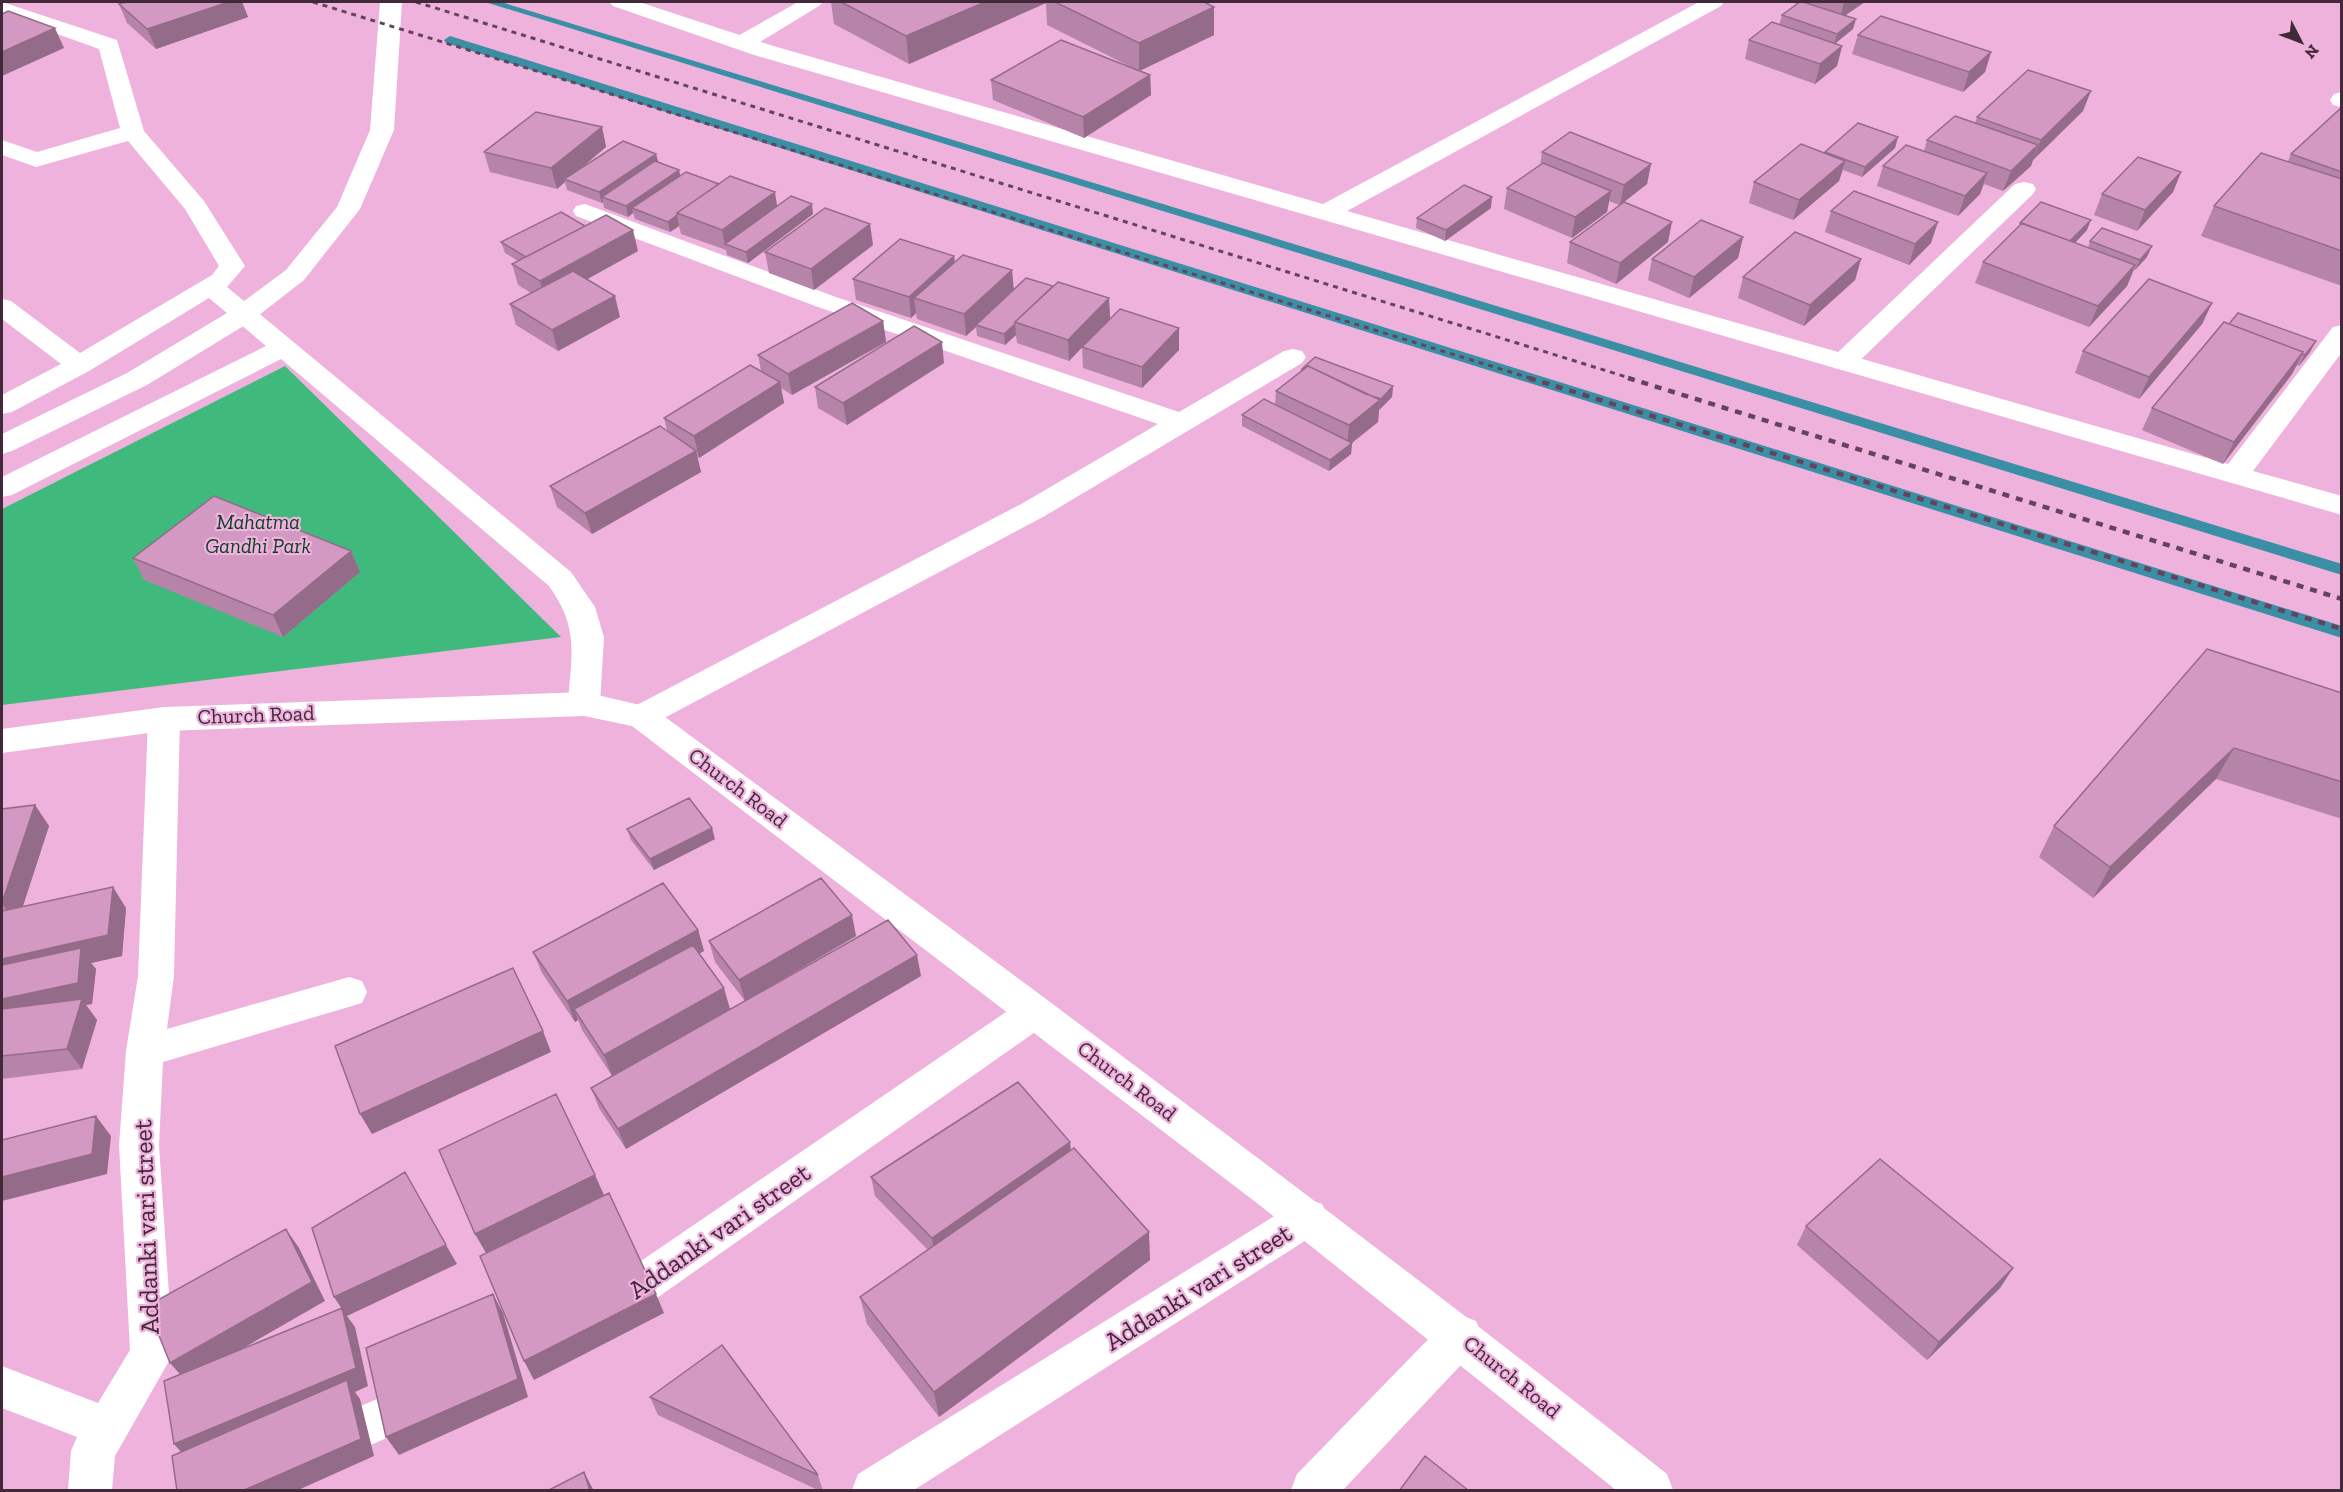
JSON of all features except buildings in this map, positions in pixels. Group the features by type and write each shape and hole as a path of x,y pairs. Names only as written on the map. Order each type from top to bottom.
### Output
{"street":[{"path":"2,445 137,379 242,316 295,275 348,209 382,130 391,2"},
{"path":"620,2 742,43 2342,506"},
{"path":"742,43 812,2"},
{"path":"1327,212 1714,2"},
{"path":"2,7 109,45 134,132 195,206 232,266 221,280 209,285 79,365 2,406"},
{"path":"10,172 36,159 134,132"},
{"path":"2,147 36,159"},
{"path":"1843,362 2024,189"},
{"path":"585,211 828,302 1179,422"},
{"path":"209,285 560,579 580,607 588,637 584,704"},
{"path":"2,307 79,365"},
{"path":"2235,475 2342,333"},
{"path":"2,488 283,348"},
{"path":"642,716 1033,510 1293,357"},
{"name":"Church Road","path":"2,741 164,719 584,704 642,716 1308,1217 1461,1335 1651,1491"},
{"name":"Addanki vari street","path":"90,1491 93,1451 152,1354 139,1145 145,1051 156,976 164,719"},
{"path":"145,1051 349,992"},
{"name":"Addanki vari street","path":"580,1327 1035,1012"},
{"name":"Addanki vari street","path":"874,1491 1308,1217"},
{"path":"1313,1491 1461,1335"},
{"path":"2,1387 108,1428"},
{"path":"295,1457 400,1408 455,1390"}],"green space":[{"name":"Mahatma Gandhi Park","path":"285,366 561,637 2,705 2,509"}],"waterway":[{"path":"491,2 2342,570"},
{"path":"450,40 2342,632"}],"railway":[{"path":"313,2 1533,379"},
{"path":"416,2 1633,379"},
{"path":"1529,378 2342,629"},
{"path":"1628,378 2342,599"}]}
